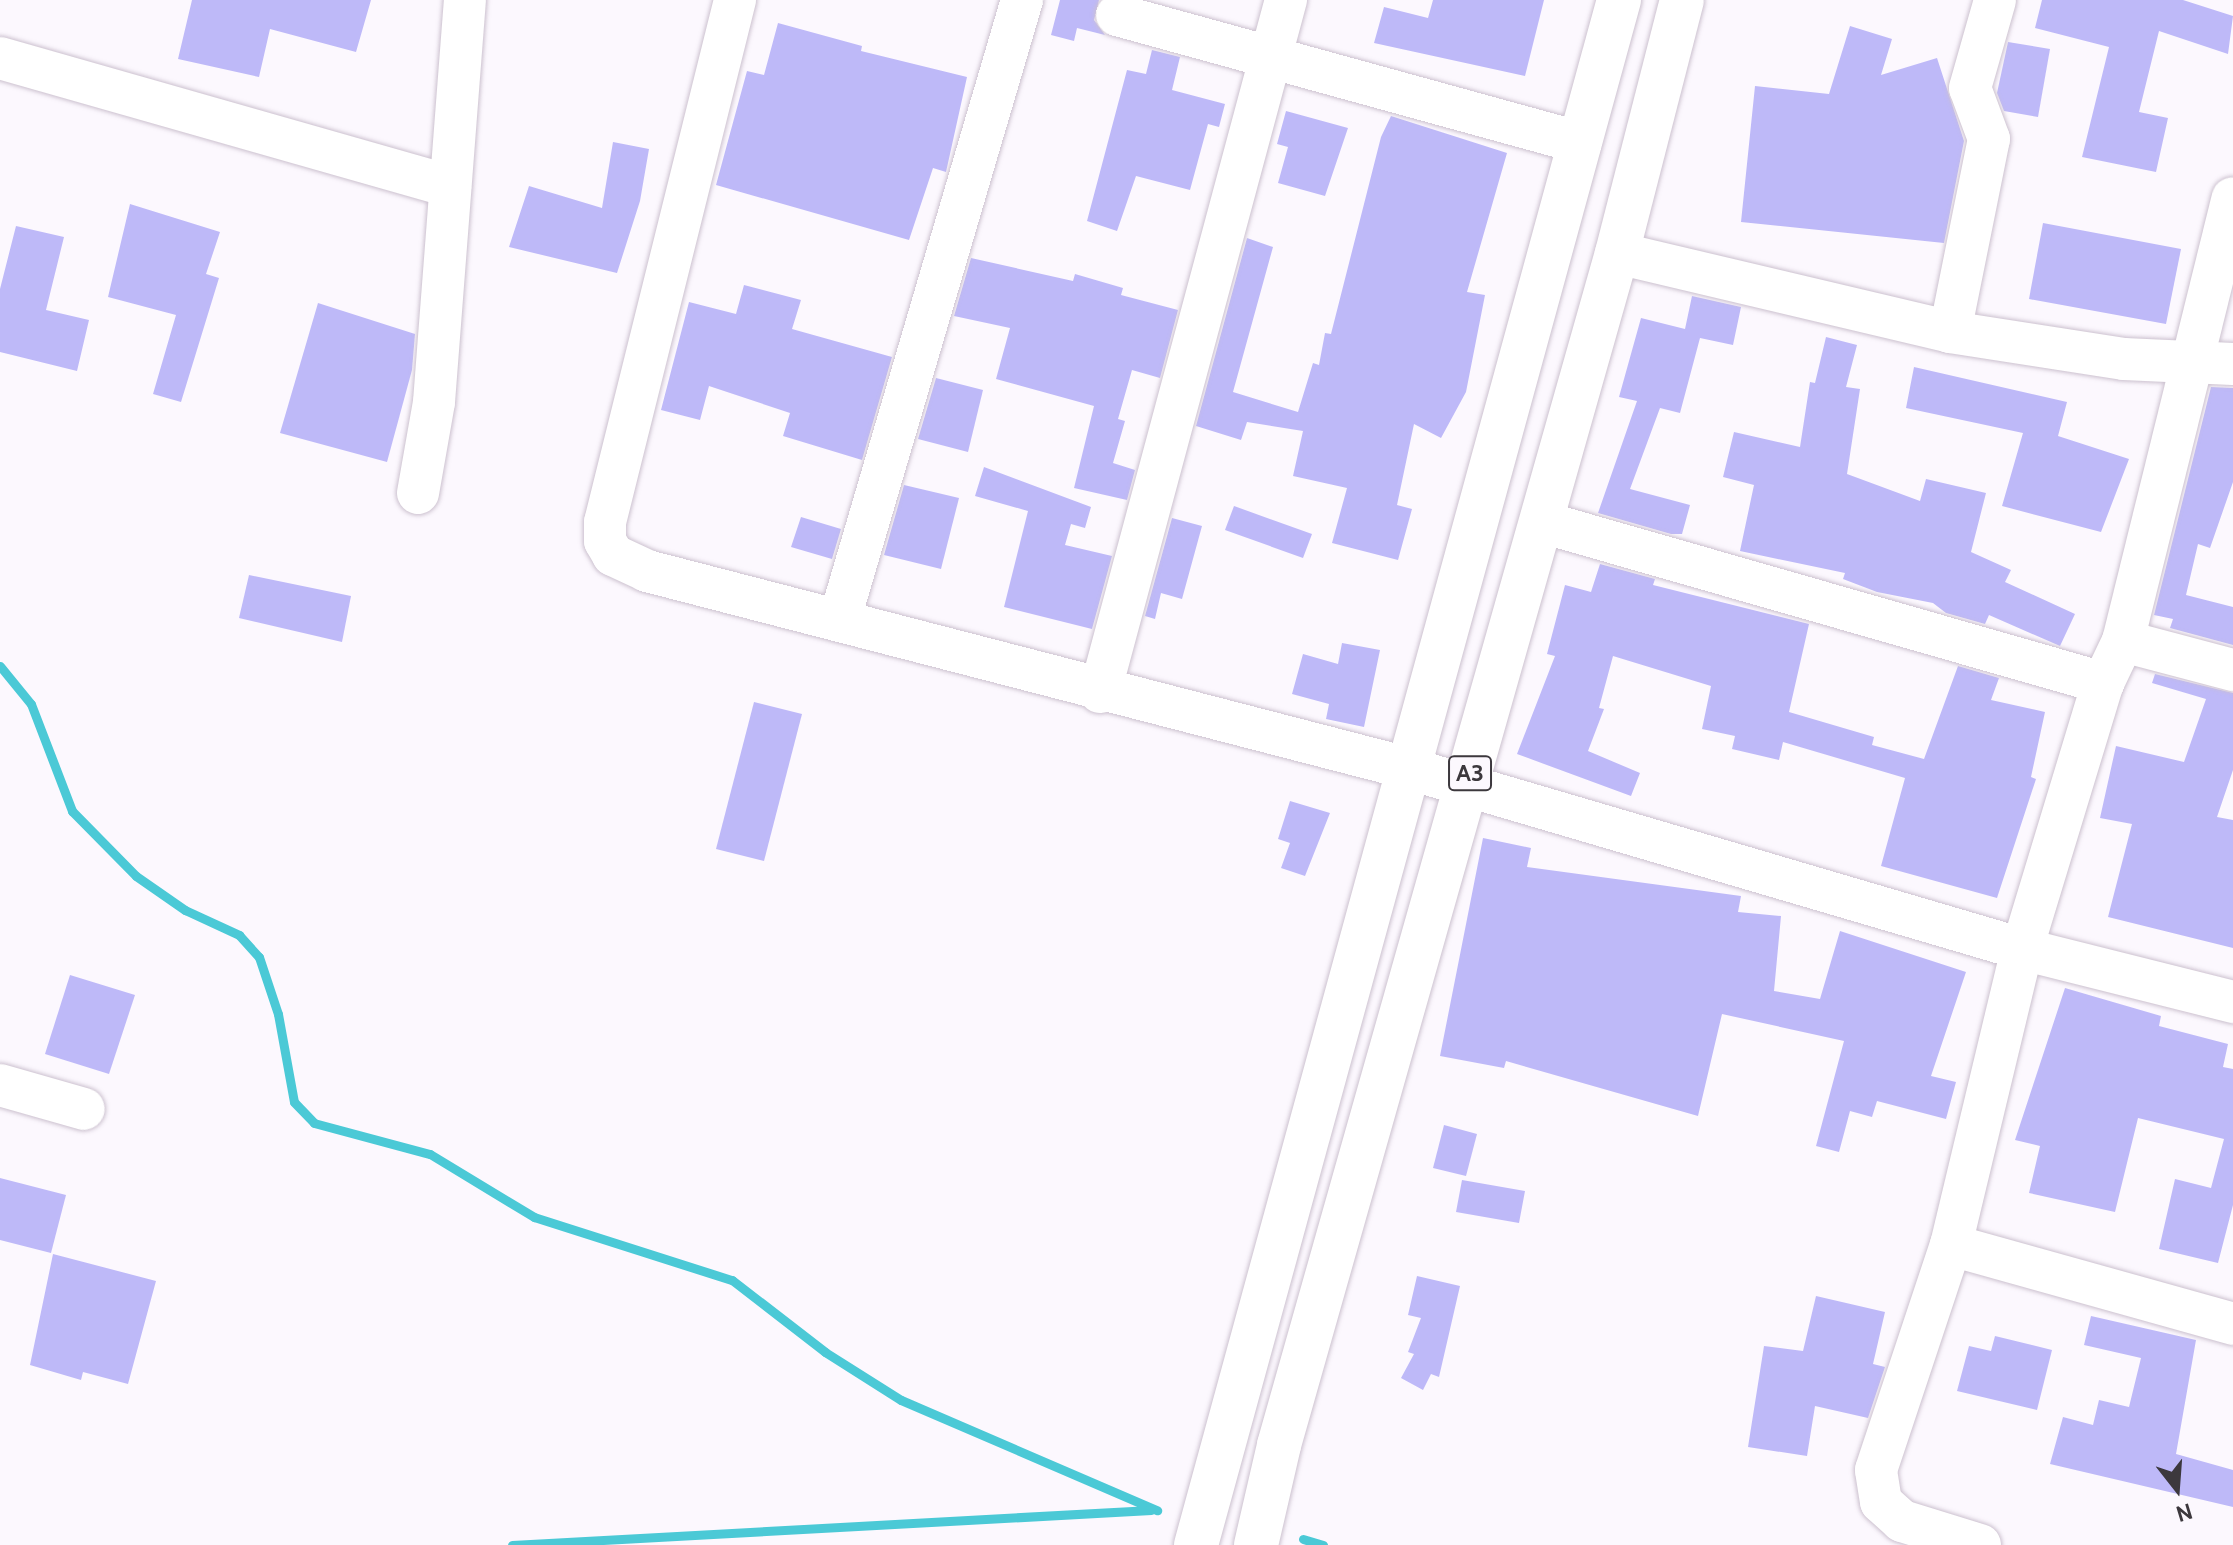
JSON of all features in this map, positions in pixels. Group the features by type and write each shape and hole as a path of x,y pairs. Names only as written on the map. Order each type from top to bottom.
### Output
{"highway":[{"name":"A3","path":"1196,1545 1619,0"},
{"name":"A3","path":"1256,1545 1279,1445 1617,253 1682,0"}],"street":[{"path":"418,493 434,402 465,0"},
{"path":"735,0 605,522 605,541 613,555 647,571 840,618 1100,692 1407,768 2022,949 2233,1002"},
{"path":"840,618 1022,0"},
{"path":"1100,692 1286,0"},
{"path":"1950,332 1989,139 1970,88 1995,0"},
{"path":"1117,15 1581,143"},
{"path":"0,58 450,186"},
{"path":"1980,1545 1902,1521 1881,1502 1876,1470 1951,1245 2022,949 2103,683 2123,641 2214,364 2233,198"},
{"path":"1617,253 1950,332 2124,359 2214,364"},
{"path":"1542,522 2103,683"},
{"path":"2123,641 2233,670"},
{"path":"0,1085 84,1109"},
{"path":"1951,1245 2233,1324"}],"building":[{"path":"192,0 371,0 356,52 270,29 259,77 178,59"},
{"path":"1060,0 1099,0 1094,20 1105,35 1077,28 1074,41 1051,35"},
{"path":"1433,0 1544,0 1525,76 1374,43 1384,7 1428,18"},
{"path":"2042,0 2183,0 2233,16 2228,54 2159,31 2139,112 2168,118 2156,172 2082,157 2109,47 2035,28"},
{"path":"778,23 862,46 861,51 967,77 946,172 933,168 909,240 716,185 747,71 764,75"},
{"path":"1850,26 1892,39 1881,75 1937,58 1964,141 1944,243 1741,222 1755,86 1829,94"},
{"path":"2008,42 2050,49 2038,117 2004,111 1997,93"},
{"path":"1152,50 1180,57 1172,90 1225,104 1219,127 1208,124 1190,190 1136,176 1117,231 1087,221 1127,70 1146,74"},
{"path":"1286,111 1348,128 1325,196 1278,183 1288,147 1277,144"},
{"path":"1391,116 1507,153 1467,292 1485,295 1466,392 1441,438 1414,424 1397,505 1412,509 1398,560 1332,543 1347,488 1293,476 1303,431 1247,422 1241,440 1196,426 1247,238 1273,247 1233,392 1298,412 1313,363 1319,365 1325,333 1331,334 1381,137"},
{"path":"613,142 649,149 640,201 617,273 509,247 529,186 602,208"},
{"path":"130,204 220,232 206,274 219,278 181,402 153,394 176,315 108,297"},
{"path":"2043,223 2181,249 2166,324 2029,299"},
{"path":"16,226 64,237 46,310 89,320 77,371 0,352 0,289"},
{"path":"971,258 1073,281 1075,274 1123,288 1121,295 1178,310 1160,378 1132,370 1118,419 1125,421 1113,463 1135,470 1127,500 1074,488 1094,406 996,379 1010,328 954,316"},
{"path":"744,285 801,300 792,329 892,357 862,460 783,436 790,413 709,386 700,420 661,410 689,302 736,314"},
{"path":"1692,296 1741,307 1733,345 1700,338 1680,413 1660,408 1630,489 1690,505 1682,534 1671,534 1598,513 1637,401 1619,397 1641,318 1685,329"},
{"path":"318,303 415,334 412,370 387,462 280,433"},
{"path":"1826,337 1857,345 1846,387 1860,389 1847,474 1920,501 1926,479 1986,493 1971,552 2011,570 2005,582 2075,614 2060,646 1989,615 1985,624 1946,613 1933,603 1877,592 1843,579 1845,573 1740,551 1754,485 1723,477 1734,432 1800,447 1810,382 1815,383"},
{"path":"1914,367 2067,402 2058,436 2129,459 2101,532 2002,506 2023,433 1906,408"},
{"path":"936,378 983,390 968,452 918,439"},
{"path":"2211,387 2233,388 2233,482 2210,548 2198,544 2186,595 2233,607 2233,645 2170,628 2173,619 2154,615"},
{"path":"984,467 1091,507 1085,528 1071,524 1065,545 1112,556 1092,629 1004,607 1028,511 975,496"},
{"path":"904,485 959,498 941,569 884,555"},
{"path":"1234,506 1312,534 1303,558 1225,530"},
{"path":"801,517 841,529 832,559 791,547"},
{"path":"1172,518 1202,526 1182,599 1161,593 1155,619 1145,616"},
{"path":"1600,564 1655,579 1653,585 1809,624 1789,712 1874,737 1872,745 1924,759 1958,666 1999,678 1991,700 2045,712 2031,777 2036,779 1997,898 1881,866 1905,778 1783,742 1779,760 1732,749 1735,736 1702,729 1711,686 1613,656 1599,708 1604,709 1588,751 1640,773 1631,796 1517,754 1555,656 1547,654 1565,585 1591,592"},
{"path":"249,575 351,596 342,642 239,618"},
{"path":"1342,643 1380,650 1364,727 1326,719 1329,704 1292,694 1303,654 1338,664"},
{"path":"2155,674 2233,693 2233,770 2217,817 2233,820 2233,948 2108,917 2132,824 2100,818 2116,746 2184,762 2206,699 2152,683"},
{"path":"754,702 802,714 764,861 716,849"},
{"path":"1290,801 1330,813 1305,876 1281,868 1290,843 1278,839"},
{"path":"1483,838 1531,848 1527,867 1741,896 1738,912 1781,916 1774,991 1820,999 1840,931 1966,972 1931,1076 1956,1082 1946,1119 1877,1101 1872,1117 1850,1111 1839,1152 1816,1146 1844,1041 1722,1014 1698,1116 1506,1061 1504,1068 1440,1056"},
{"path":"70,975 135,995 109,1074 45,1054"},
{"path":"2065,988 2161,1016 2159,1026 2228,1044 2223,1067 2233,1069 2233,1205 2218,1263 2159,1249 2175,1179 2211,1188 2224,1139 2138,1118 2115,1212 2029,1193 2040,1146 2015,1140"},
{"path":"1444,1125 1477,1134 1466,1176 1433,1168"},
{"path":"0,1178 66,1195 51,1253 0,1240"},
{"path":"1462,1180 1525,1191 1519,1223 1456,1212"},
{"path":"53,1254 156,1281 128,1384 83,1372 81,1380 30,1365"},
{"path":"1417,1276 1460,1286 1439,1377 1431,1374 1423,1390 1401,1378 1414,1354 1408,1352 1421,1318 1408,1315"},
{"path":"1816,1296 1885,1312 1873,1364 1885,1367 1868,1418 1815,1406 1807,1456 1748,1447 1764,1346 1803,1351"},
{"path":"2091,1316 2196,1340 2176,1454 2233,1470 2233,1507 2050,1464 2063,1417 2093,1425 2099,1400 2129,1407 2141,1358 2084,1345"},
{"path":"1995,1336 2052,1350 2037,1410 1957,1391 1969,1346 1991,1351"}],"waterway":[{"path":"0,666 31,704 72,811 136,876 185,910 239,935 259,957 278,1014 294,1102 314,1123 430,1154 534,1217 732,1280 825,1352 901,1400 1157,1510"},
{"path":"512,1545 1151,1510"},
{"path":"1303,1539 1323,1545"}]}
